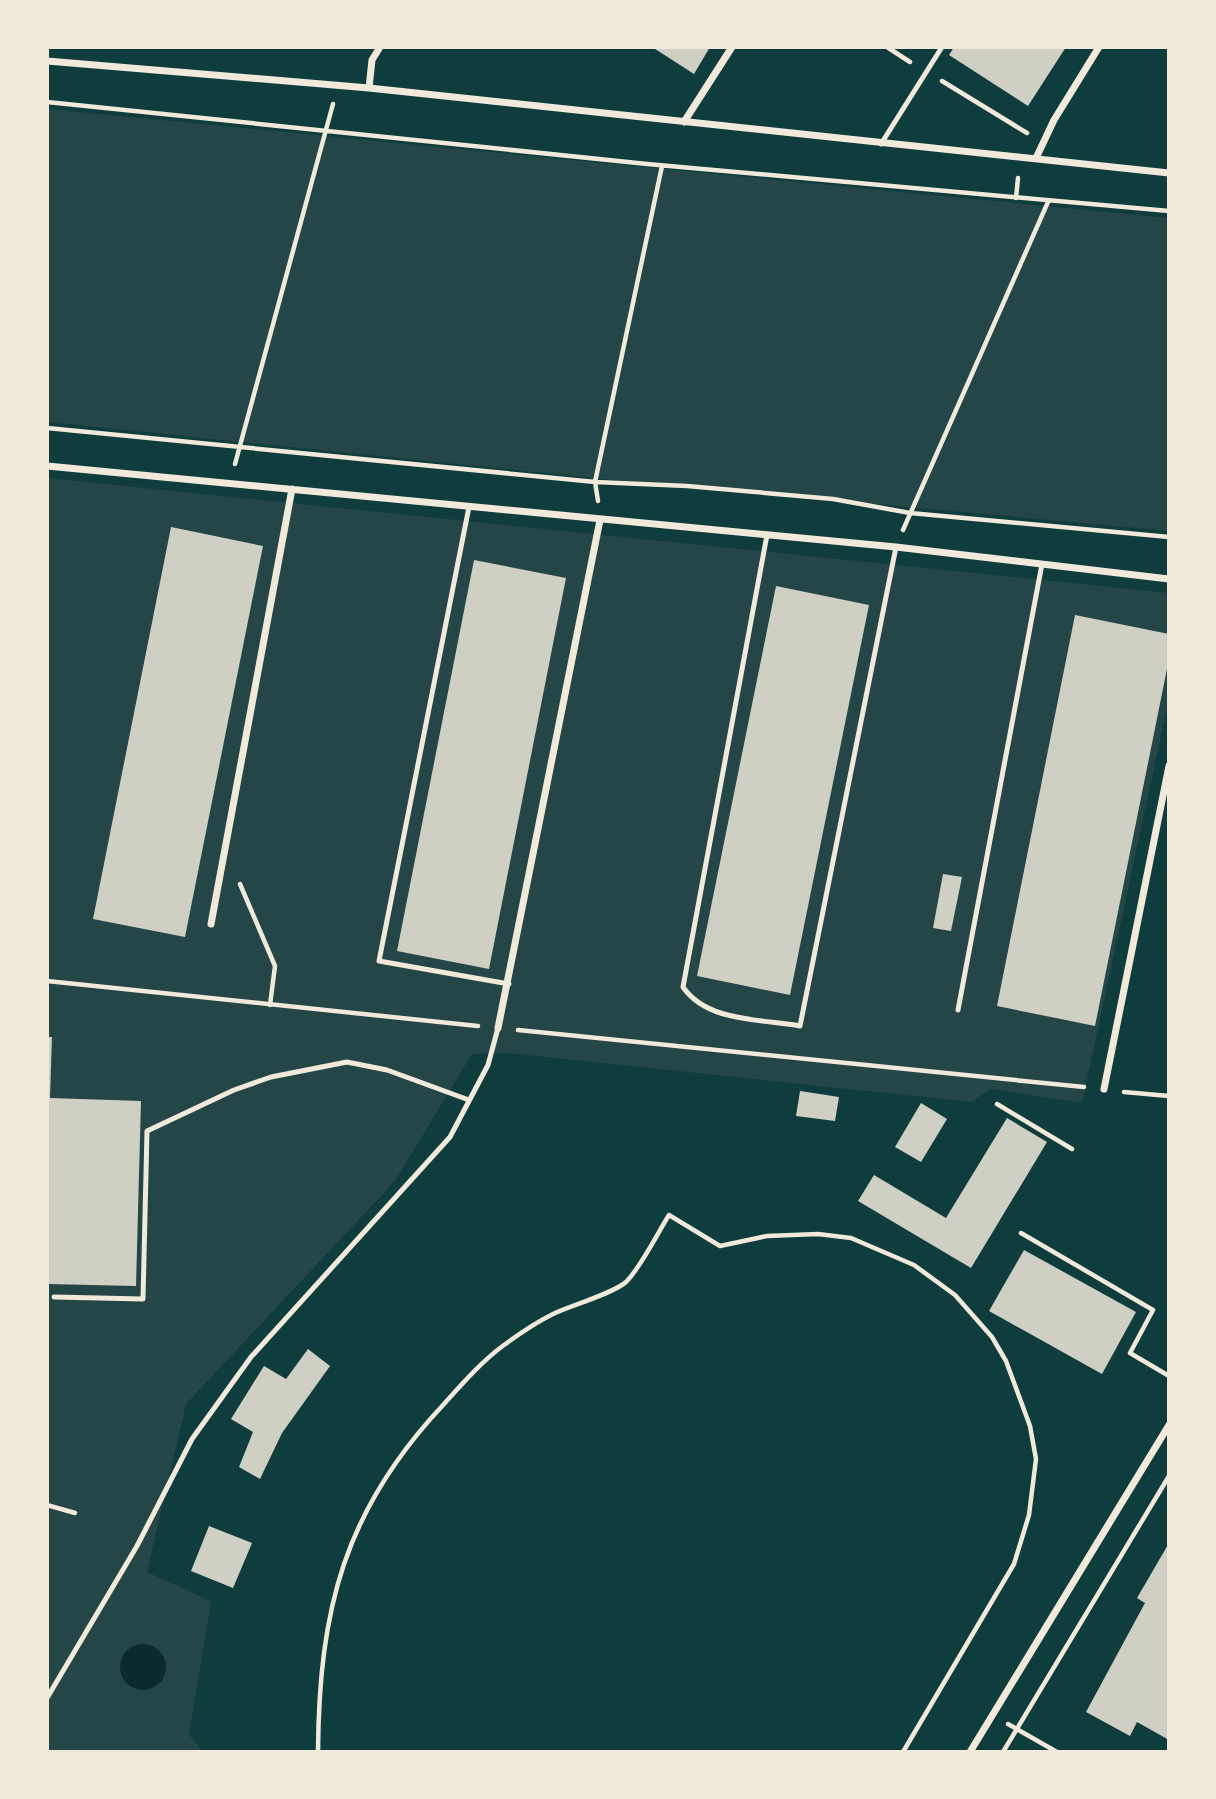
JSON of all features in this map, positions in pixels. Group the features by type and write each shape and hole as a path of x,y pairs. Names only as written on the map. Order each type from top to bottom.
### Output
{"street":[{"path":"369,89 372,60 380,47"},
{"path":"684,122 732,47"},
{"path":"1037,156 1054,120 1099,47"},
{"path":"47,61 369,89 973,154 1037,156 1169,173"},
{"path":"47,466 896,547 1169,579"},
{"path":"211,924 292,489"},
{"path":"498,1028 509,984 600,520"},
{"path":"1104,1089 1169,766"},
{"path":"970,1752 1169,1425"}],"lane":[{"path":"881,144 942,47"},
{"path":"470,507 379,961 509,984"},
{"path":"767,535 683,987 693,1002 708,1011 800,1026 896,547"},
{"path":"958,1010 1042,564"},
{"path":"47,1699 137,1546 192,1439 250,1357 450,1138 488,1065 498,1028"},
{"path":"54,1297 143,1299 147,1131 234,1090 271,1077 347,1062 387,1070 469,1100"}],"path":[{"path":"887,47 1028,134 1037,156"},
{"path":"230,485 335,97 369,89"},
{"path":"47,102 662,166 1169,211"},
{"path":"600,520 596,482 662,166"},
{"path":"896,547 1048,201"},
{"path":"47,428 596,482 687,486 833,499 910,513 1169,537"},
{"path":"238,880 275,966 270,1005"},
{"path":"47,981 498,1028"},
{"path":"520,1030 1169,1096"},
{"path":"793,1058 795,1050"},
{"path":"997,1104 1072,1149"},
{"path":"318,1752 318,1686 327,1618 345,1560 376,1491 399,1456 435,1413 502,1346 551,1315 625,1282 669,1215 720,1246 727,1247 767,1237 818,1234 852,1238 914,1265 955,1295 992,1337 1006,1361 1030,1426 1036,1460 1029,1515 1014,1564 903,1752"},
{"path":"1021,1233 1153,1311 1130,1353 1169,1376"},
{"path":"1003,1752 1169,1476"},
{"path":"47,1505 75,1513"},
{"path":"992,1715 1056,1752"}],"shaded area":[{"path":"47,109 1169,218 1169,531 593,478 47,422"},
{"path":"47,478 1169,593 1169,698 1082,1103 991,1089 971,1102 508,1053 472,1054 395,1181 186,1404 147,1572 211,1601 189,1735 203,1752 47,1752"},
{"path":"143,1644 159,1651 166,1667 159,1683 143,1690 127,1683 120,1667 127,1651"}],"building":[{"path":"652,47 710,47 694,74"},
{"path":"954,47 1066,47 1028,106 949,55"},
{"path":"171,527 263,546 185,937 93,919"},
{"path":"474,560 566,578 489,969 397,951"},
{"path":"776,586 869,605 790,995 697,976"},
{"path":"1075,615 1169,634 1169,659 1095,1026 997,1006"},
{"path":"943,874 962,877 951,931 933,928"},
{"path":"47,1037 52,1037 50,1098 141,1101 136,1286 47,1284"},
{"path":"800,1091 839,1097 835,1121 796,1116"},
{"path":"921,1103 947,1119 921,1162 895,1147"},
{"path":"1007,1118 1047,1142 971,1268 858,1201 874,1175 946,1218"},
{"path":"1024,1250 1136,1312 1102,1374 989,1311"},
{"path":"308,1349 330,1366 282,1433 260,1479 239,1467 253,1432 231,1419 264,1366 286,1379"},
{"path":"209,1526 252,1543 233,1588 191,1571"},
{"path":"1169,1543 1169,1740 1137,1722 1130,1736 1086,1712 1145,1603 1137,1598"}]}
